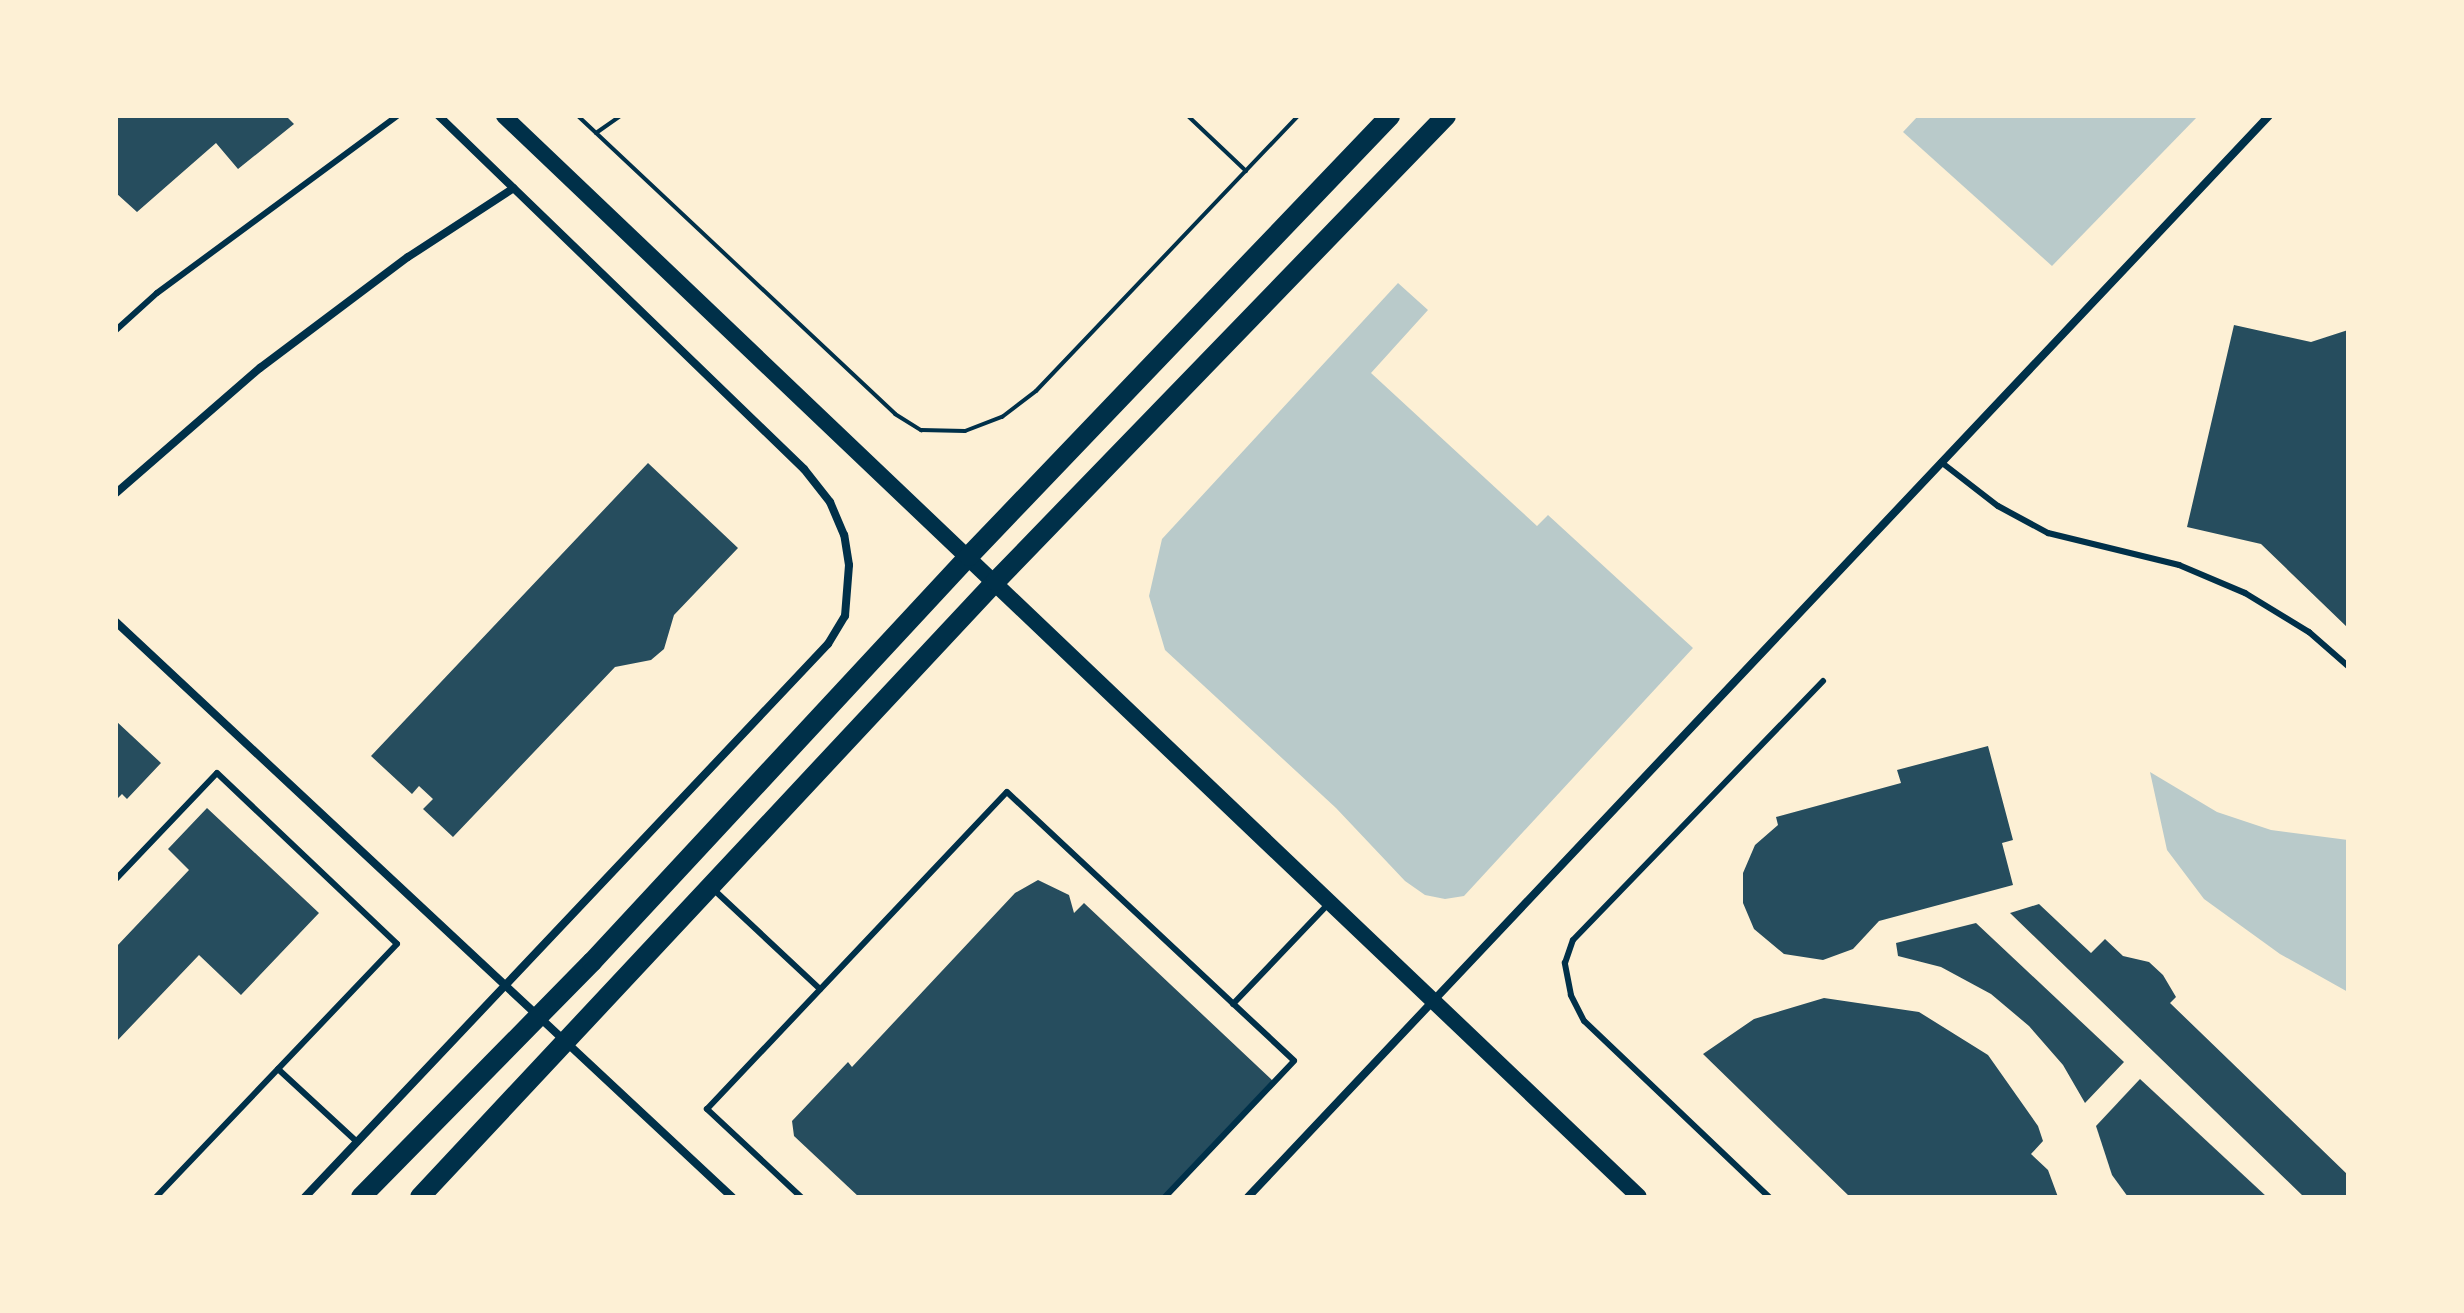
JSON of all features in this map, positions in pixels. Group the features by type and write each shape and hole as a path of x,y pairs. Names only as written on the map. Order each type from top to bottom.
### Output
{"main road":[{"path":"504,116 996,581 1639,1197"},
{"path":"361,1197 539,1015 969,556 1390,116"},
{"path":"420,1197 996,581 1446,116"}],"street":[{"path":"305,1197 828,644 845,616 849,565 830,502 804,469 439,116"},
{"path":"1248,1197 2269,116"},
{"path":"116,493 260,368 408,257 514,188"},
{"path":"116,622 732,1197"}],"lane":[{"path":"116,330 157,293 397,116"},
{"path":"1941,462 1998,506 2048,533 2179,565 2245,593 2309,632 2348,666"},
{"path":"1769,1197 1584,1021 1571,995 1565,963 1573,940 1823,681"},
{"path":"116,879 217,773 397,944 156,1197"},
{"path":"801,1197 707,1109 1007,792 1294,1061 1165,1197"},
{"path":"710,886 820,989"},
{"path":"1233,1004 1330,902"},
{"path":"278,1069 357,1142"}],"path":[{"path":"578,116 895,414 921,430 965,431 1002,417 1036,391 1298,116"},
{"path":"596,133 620,116"},
{"path":"1188,116 1246,171"}],"shaded area":[{"path":"1918,116 2198,116 2052,266 1903,132"},
{"path":"1398,283 1428,310 1371,373 1537,526 1548,515 1693,648 1464,896 1445,899 1425,895 1405,881 1336,808 1165,650 1149,596 1162,539"},
{"path":"2150,772 2217,812 2271,830 2348,840 2348,992 2280,954 2204,899 2167,850"}],"building":[{"path":"116,116 286,116 294,124 238,169 216,143 137,212 116,193"},
{"path":"2234,325 2311,342 2348,330 2348,628 2261,544 2187,527"},
{"path":"648,463 738,548 674,615 664,649 651,660 615,667 453,837 423,809 433,799 419,786 412,794 371,756"},
{"path":"116,721 161,763 127,799 122,794 116,800"},
{"path":"1988,746 2013,840 2002,843 2013,885 1879,921 1853,949 1823,960 1784,954 1754,929 1743,903 1743,873 1755,845 1778,825 1776,817 1901,783 1897,770"},
{"path":"207,808 319,913 241,995 199,955 116,1042 116,947 189,870 168,849"},
{"path":"1038,880 1069,895 1074,913 1084,903 1273,1081 1163,1197 859,1197 794,1136 792,1121 848,1062 852,1067 1015,893"},
{"path":"2039,904 2091,953 2105,939 2123,956 2149,962 2163,975 2176,997 2170,1003 2348,1175 2348,1197 2304,1197 2010,913"},
{"path":"1976,923 2124,1062 2085,1103 2063,1065 2029,1026 1991,994 1941,967 1898,956 1896,943"},
{"path":"1824,998 1919,1012 1988,1055 2038,1126 2043,1141 2031,1154 2048,1170 2058,1197 1850,1197 1703,1054 1754,1019"},
{"path":"2140,1079 2267,1197 2128,1197 2112,1175 2096,1126"}]}
